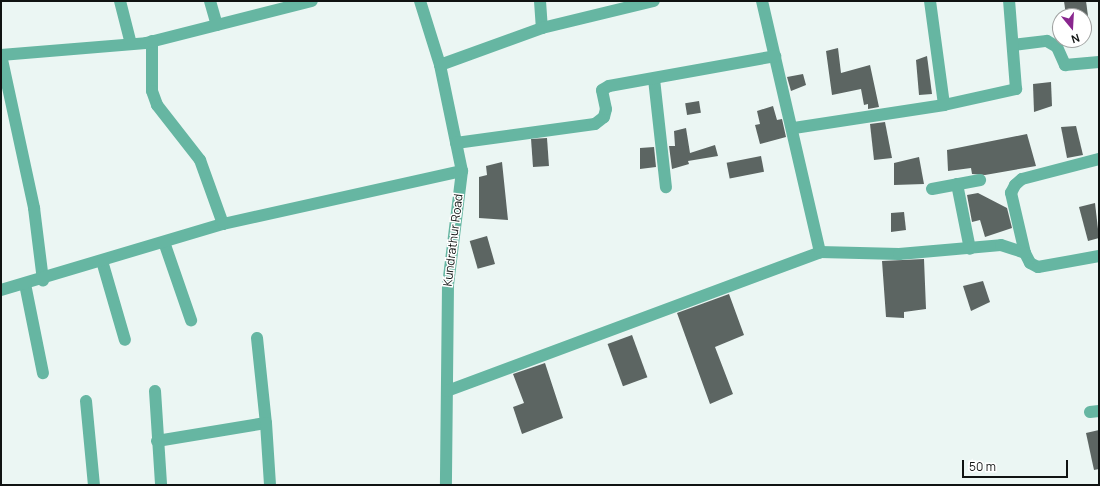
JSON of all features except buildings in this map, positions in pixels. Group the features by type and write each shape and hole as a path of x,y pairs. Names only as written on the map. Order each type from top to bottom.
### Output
{"street":[{"path":"120,1 131,44"},
{"path":"210,1 217,25"},
{"path":"42,280 34,208 1,55 149,42 312,1"},
{"name":"Kundrathur Road","path":"420,1 440,65 462,171 448,284 446,485"},
{"path":"540,1 542,28"},
{"path":"440,65 542,28 654,1"},
{"path":"762,1 794,128 820,252"},
{"path":"930,1 944,105"},
{"path":"794,128 944,105 1016,89 1009,1"},
{"path":"149,42 152,91 157,105 200,160 223,224"},
{"path":"1013,45 1047,42 1056,47 1065,65 1099,62"},
{"path":"456,143 595,124 606,109 602,90 775,56"},
{"path":"654,79 666,188"},
{"path":"1099,159 1022,179 1015,185 1011,194 1025,253 1030,264 1038,267 1099,256"},
{"path":"1,290 42,280 223,224 462,171"},
{"path":"932,189 980,180"},
{"path":"957,184 970,248"},
{"path":"164,242 191,320"},
{"path":"447,391 820,252 899,254 1001,245 1025,253"},
{"path":"102,262 125,340"},
{"path":"25,284 43,373"},
{"path":"258,338 270,485"},
{"path":"155,391 161,485"},
{"path":"86,401 94,485"},
{"path":"157,440 266,423"}]}
